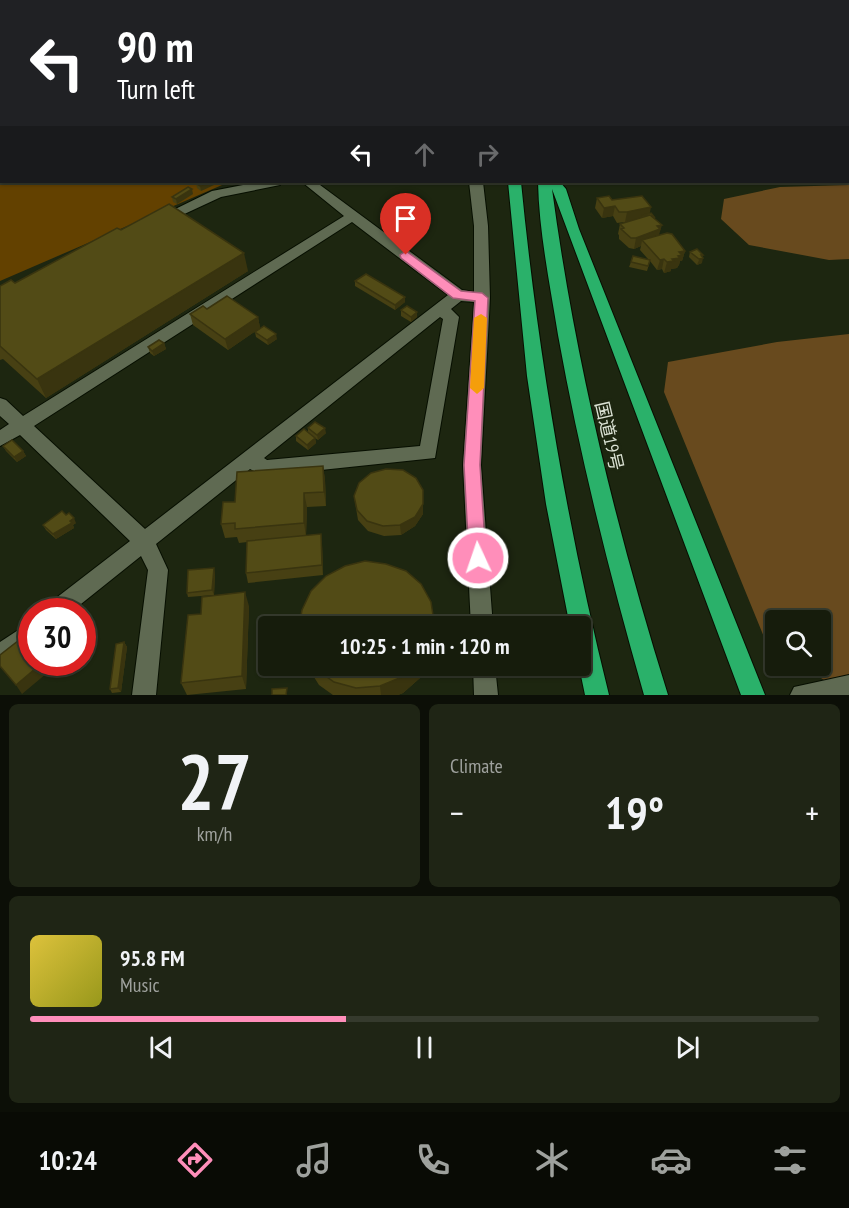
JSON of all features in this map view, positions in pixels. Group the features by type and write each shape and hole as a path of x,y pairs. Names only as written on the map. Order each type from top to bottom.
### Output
{"highway":[{"path":"514,183 522,288 546,459 597,695"},
{"name":"国道19号","path":"544,183 564,328 591,460 656,695"},
{"path":"554,183 559,189 572,229 753,695"}],"street":[{"path":"141,228 217,194 270,183"},
{"path":"309,183 458,295 482,298"},
{"path":"476,183 481,226 482,298 472,465 481,616"},
{"path":"0,439 354,215"},
{"path":"73,598 458,295"},
{"path":"250,459 264,468 428,453 451,317 440,309"},
{"path":"0,405 145,542 158,570 144,695"},
{"path":"0,655 18,642"},
{"path":"485,676 486,695"},
{"path":"802,695 849,686"}],"shaded area":[{"path":"0,183 227,183 0,281"},
{"path":"849,185 849,259 829,260 749,245 721,219 724,199 780,187"},
{"path":"849,334 849,677 827,682 818,676 831,676 831,610 765,610 765,640 664,392 668,362 777,342"}],"building":[{"path":"188,187 192,189 176,199 172,197"},
{"path":"609,196 612,200 642,196 651,207 627,212 619,212 615,206 604,208 597,198"},
{"path":"169,204 244,253 37,379 0,346 0,286 11,280 15,283 117,228 121,230"},
{"path":"650,215 662,225 657,226 660,229 631,238 621,229 624,228 620,224"},
{"path":"667,233 672,234 685,251 679,252 682,255 678,256 680,258 667,262 664,259 660,260 642,240"},
{"path":"697,249 703,258 699,259 690,252"},
{"path":"633,256 650,260 648,266 631,262"},
{"path":"366,274 405,297 395,305 355,281"},
{"path":"227,296 258,317 225,339 190,314 203,306 207,309"},
{"path":"407,306 417,312 411,317 401,310"},
{"path":"264,326 276,334 267,340 255,332"},
{"path":"159,340 164,343 152,351 148,347"},
{"path":"315,422 325,428 317,435 308,428"},
{"path":"304,429 315,438 307,445 296,436"},
{"path":"12,440 23,451 14,457 3,446"},
{"path":"323,466 324,492 304,493 304,523 235,529 235,523 221,524 223,502 235,502 237,472"},
{"path":"386,469 403,470 416,478 423,490 423,504 415,517 400,525 383,526 367,521 357,510 354,496 359,483 371,473"},
{"path":"62,511 74,518 70,521 72,523 53,534 43,525"},
{"path":"321,534 322,565 246,573 247,541"},
{"path":"365,561 386,564 406,571 421,584 431,602 433,616 301,616 311,591 326,576 345,566"},
{"path":"214,568 212,590 187,593 188,570"},
{"path":"245,592 242,676 181,683 188,615 201,614 202,597"},
{"path":"18,641 18,676 27,676 16,685 0,666 0,655"},
{"path":"124,642 118,688 110,689 116,644"},
{"path":"326,676 403,676 380,686 356,688 334,682"},
{"path":"287,688 286,695 272,695 272,689"}],"slow traffic":[{"path":"477,388 481,318"}],"route":[{"path":"406,255 458,295 482,298 472,465 478,558"}]}
